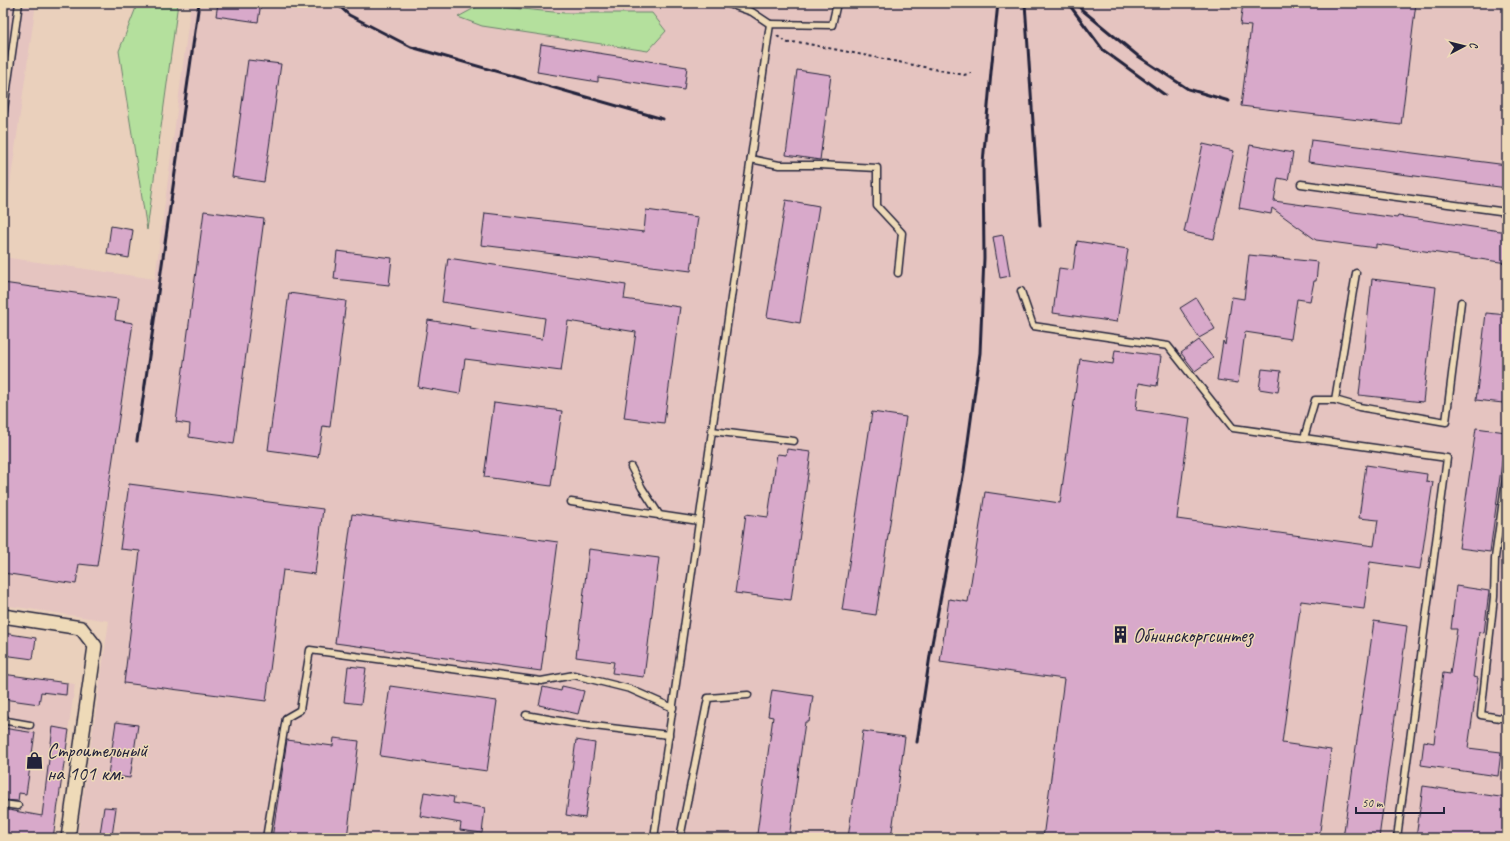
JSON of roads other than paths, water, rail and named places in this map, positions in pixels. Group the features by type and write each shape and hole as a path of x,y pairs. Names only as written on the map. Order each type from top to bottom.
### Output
{"street":[{"path":"3,616 80,628 95,646 68,838"}],"lane":[{"path":"3,117 19,3"},
{"path":"726,3 752,12 770,28 832,25 837,3"},
{"path":"654,838 770,28"},
{"path":"751,159 779,165 819,165 877,168 877,206 902,233 898,273"},
{"path":"1301,184 1507,212"},
{"path":"1335,400 1356,273"},
{"path":"1021,291 1033,326 1168,346 1233,428 1447,458 1397,838"},
{"path":"1304,438 1315,400 1335,400 1359,407 1446,422 1461,302"},
{"path":"712,431 794,442"},
{"path":"631,467 642,488 660,516"},
{"path":"1507,471 1495,558 1494,597 1481,716 1507,719"},
{"path":"571,502 700,521"},
{"path":"266,838 286,718 300,710 310,650 541,681 574,675 630,689 673,708"},
{"path":"680,838 708,698 748,695"},
{"path":"526,715 578,724 668,735"},
{"path":"3,716 7,721 30,725"},
{"path":"3,804 18,806"}],"railway":[{"path":"137,441 199,3"},
{"path":"336,3 349,15 411,47 663,119"},
{"path":"917,742 931,649 964,471 980,353 984,258 983,163 998,3"},
{"path":"1025,3 1040,226"},
{"path":"1068,3 1103,50 1165,95"},
{"path":"1077,3 1081,9 1138,56 1188,89 1229,101"}],"place":[{"name":"Обнинскоргсинтез","path":"1120,635"},
{"name":"Строительный на 101 км.","path":"34,761"}]}
